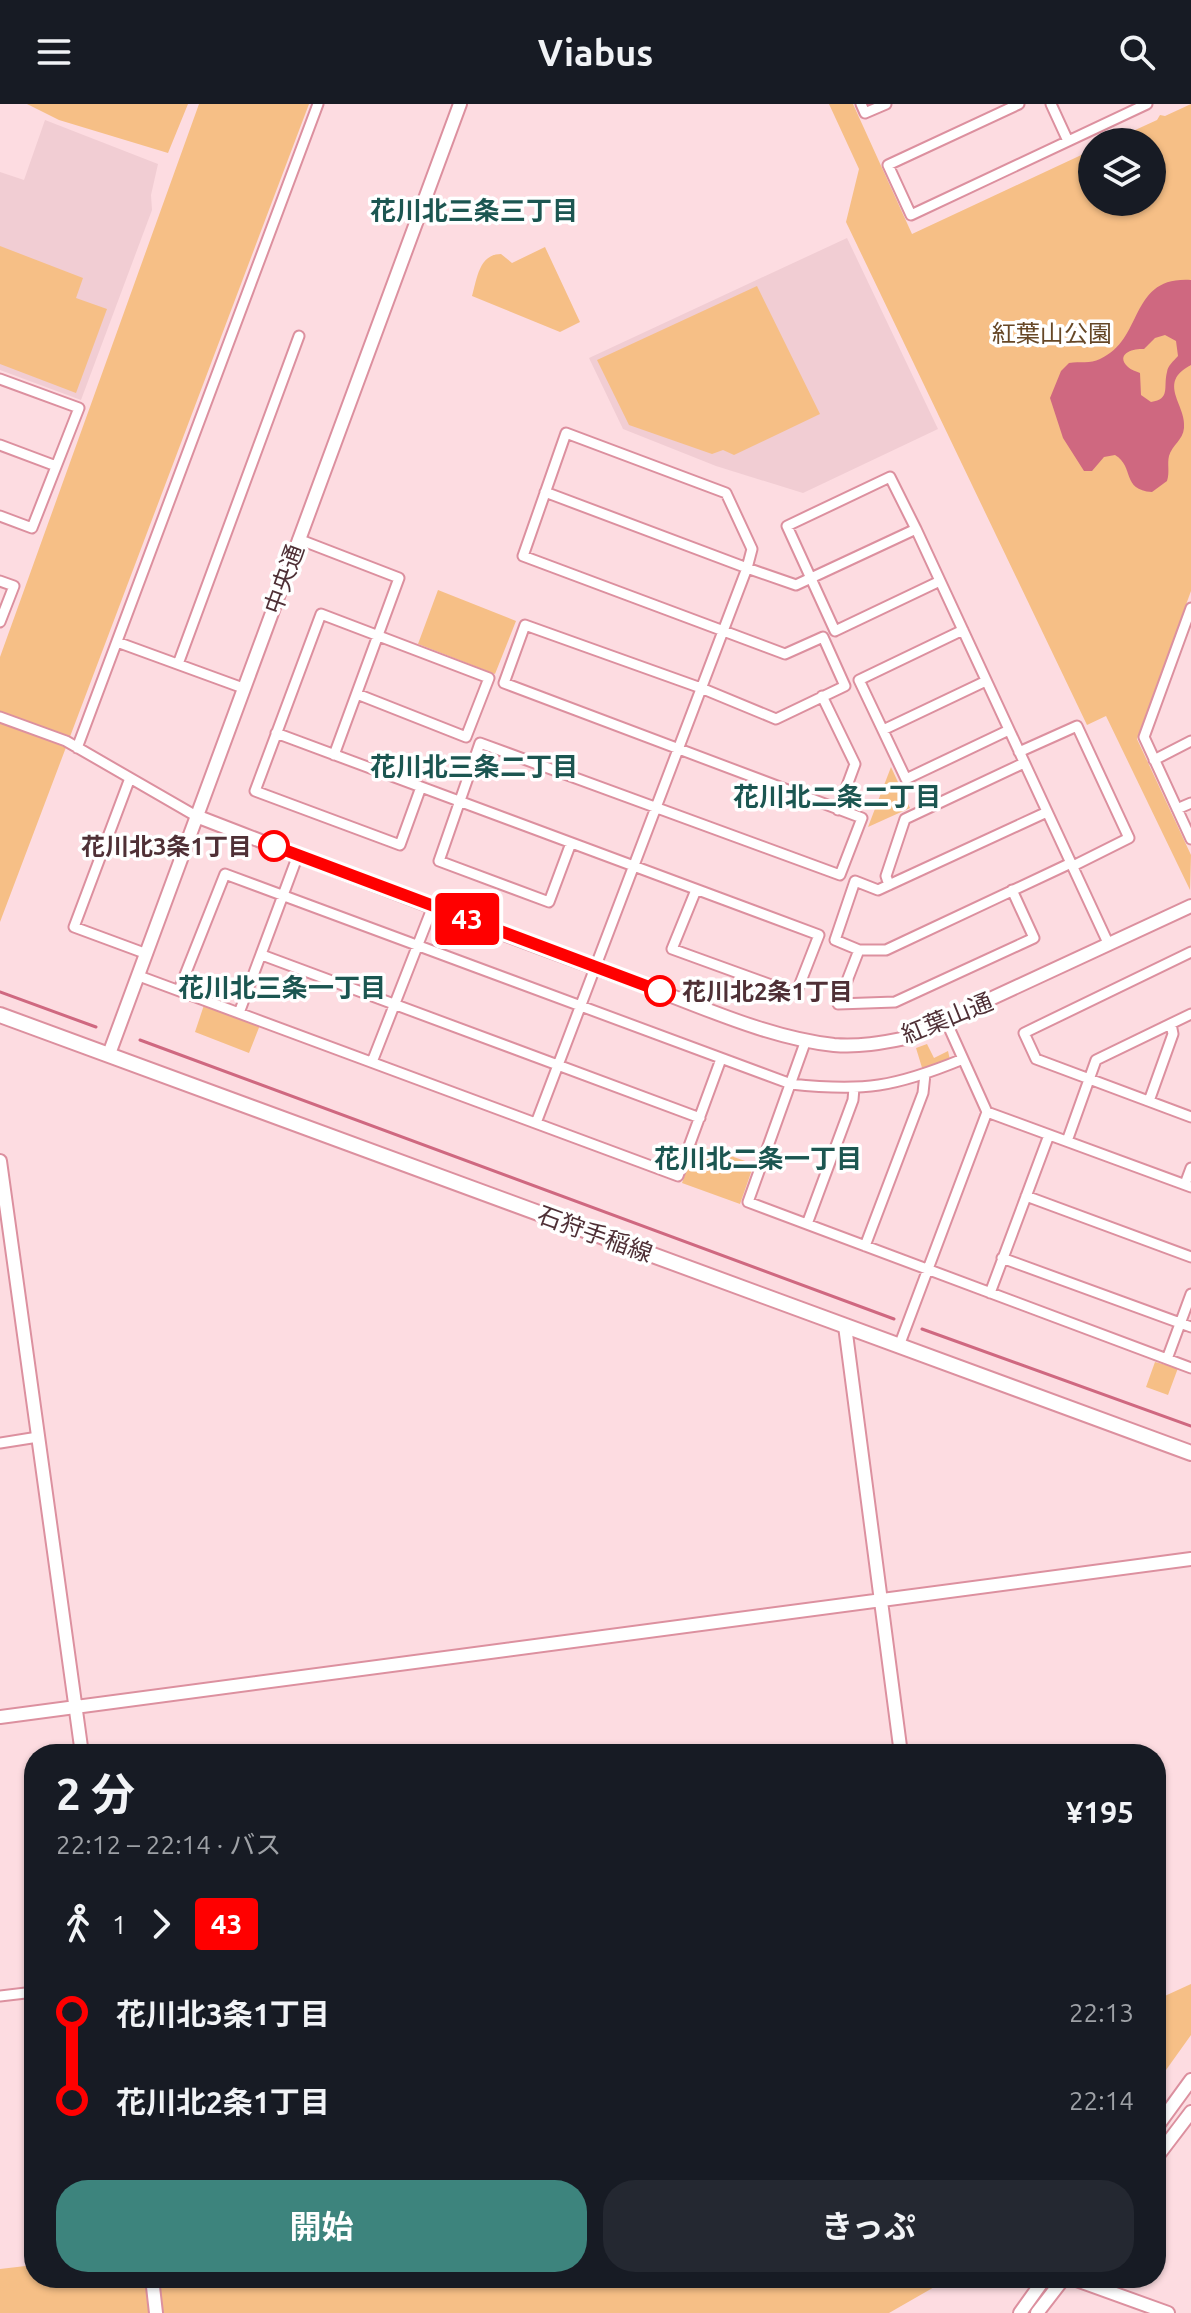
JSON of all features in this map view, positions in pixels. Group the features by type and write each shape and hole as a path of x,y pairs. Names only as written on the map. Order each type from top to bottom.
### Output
{"main road":[{"name":"石狩手稲線","path":"0,1015 1191,1453"}],"street":[{"path":"77,748 318,104"},
{"name":"中央通","path":"109,1054 460,104"},
{"path":"861,104 865,113 886,104"},
{"path":"1019,104 888,165 911,215 1147,104"},
{"path":"1051,104 1068,141"},
{"path":"178,664 299,336"},
{"path":"0,379 79,408 32,528 0,516"},
{"path":"536,1123 594,968 656,806 678,749 701,688 724,629 747,568 752,549 726,493 566,433 523,556 724,629 785,654 823,637 845,686 776,719 701,688 525,625 504,683 678,749 838,810 862,818 840,875 656,806 480,743 439,861 549,902 571,843"},
{"path":"0,445 56,466"},
{"path":"940,581 835,631 787,526 890,477 916,529 1109,945"},
{"path":"545,492 796,585 916,529"},
{"path":"298,539 399,578 334,755"},
{"path":"0,581 14,586 0,622"},
{"path":"1191,608 1188,628 1144,737 1191,839"},
{"path":"357,694 466,737 489,678 321,614 255,791 400,845 421,787"},
{"path":"963,630 859,680 906,779 1009,730"},
{"path":"117,642 243,688"},
{"path":"883,730 986,681"},
{"path":"822,696 855,764 838,810"},
{"path":"0,717 77,748 196,816"},
{"path":"1019,752 1077,726 1129,838 886,950 859,950 835,940 855,881 878,890 1047,812"},
{"path":"276,733 819,935 796,994 672,949 696,890"},
{"path":"1154,760 1191,741"},
{"path":"889,885 886,876 905,819 1024,763"},
{"path":"130,778 74,927 147,954"},
{"path":"1177,809 1191,803"},
{"name":"紅葉山通","path":"196,816 594,968 753,1025 834,1045 879,1044 906,1038 1191,906"},
{"path":"239,1013 298,855"},
{"path":"179,990 225,874 791,1084 854,1088 894,1084 963,1059"},
{"path":"859,950 838,1004 895,1002 1034,938 1012,890"},
{"path":"372,1062 415,945 433,906"},
{"path":"1191,952 1024,1033 1036,1059 1191,1117"},
{"path":"262,955 700,1118"},
{"path":"139,976 678,1176 721,1059"},
{"path":"1067,1141 1096,1060 1191,1014"},
{"path":"899,1346 987,1112 946,1021"},
{"path":"1149,1101 1173,1034 1171,1024"},
{"path":"806,1040 748,1202 1191,1368"},
{"path":"865,1246 923,1093 925,1074"},
{"path":"807,1224 853,1100 854,1088"},
{"path":"987,1112 1188,1186 1191,1168"},
{"path":"990,1293 1049,1135"},
{"path":"1,1170 81,1744"},
{"path":"1026,1196 1191,1257"},
{"path":"1002,1258 1191,1327"},
{"path":"1167,1359 1191,1294"},
{"path":"845,1326 900,1744"},
{"path":"0,1443 38,1437"},
{"path":"0,1717 1191,1559"},
{"path":"0,1996 24,1993"},
{"path":"1166,2114 1191,2080"},
{"path":"1166,2145 1191,2112"},
{"path":"153,2288 156,2313"},
{"path":"1020,2313 1038,2288"},
{"path":"1037,2313 1056,2288"},
{"path":"1099,2288 1168,2313"}],"shaded area":[{"path":"45,120 158,164 151,195 152,210 81,400 0,370 0,172 24,180"},
{"path":"847,238 938,429 803,493 716,466 623,429 589,358"},
{"path":"1191,280 1191,365 1181,372 1174,387 1184,419 1183,432 1169,456 1167,481 1152,492 1132,483 1125,466 1115,455 1104,457 1092,471 1084,471 1063,438 1050,398 1061,371 1069,363 1096,361 1114,350 1146,298 1171,281","holes":["1165,335 1176,341 1178,356 1168,370 1164,395 1151,402 1141,395 1140,373 1128,367 1123,358 1131,351 1144,349 1155,338"]}],"green space":[{"path":"27,104 188,104 168,153 59,120"},
{"path":"199,104 309,104 0,922 0,657"},
{"name":"紅葉山公園","path":"829,104 853,104 912,234 1078,157 1078,216 1166,216 1166,128 1140,128 1157,120 1160,115 1165,116 1191,104 1191,591 1137,739 1191,855 1190,890 1106,716 1087,725 846,222 859,169"},
{"path":"0,246 83,278 76,298 107,309 76,393 0,364"},
{"path":"545,247 580,322 560,332 472,296 480,269 488,258 501,254 512,263"},
{"path":"757,286 820,414 734,455 723,450 712,454 629,425 597,360"},
{"path":"438,590 516,621 495,674 418,644"},
{"path":"891,767 910,808 868,827"},
{"path":"204,1005 260,1025 249,1053 195,1032"},
{"path":"927,1044 934,1058 948,1051 950,1060 923,1071 916,1048"},
{"path":"696,1144 754,1164 740,1204 682,1183"},
{"path":"1155,1362 1178,1368 1168,1395 1146,1387"},
{"path":"1191,1984 1191,2035 1166,2070 1166,1995"},
{"path":"24,2266 24,2288 933,2288 889,2313 0,2313 0,2269"}],"waterway":[{"path":"0,992 96,1027"},
{"path":"140,1040 894,1319"},
{"path":"922,1329 1191,1426"}],"bus line":[{"name":"43","path":"274,846 660,991"}],"place":[{"name":"花川北3条1丁目","path":"274,846"},
{"name":"花川北2条1丁目","path":"660,991"}],"district":[{"name":"花川北三条三丁目","path":"474,210"},
{"name":"花川北三条二丁目","path":"474,766"},
{"name":"花川北二条二丁目","path":"837,796"},
{"name":"花川北三条一丁目","path":"282,987"},
{"name":"花川北二条一丁目","path":"758,1158"}]}
